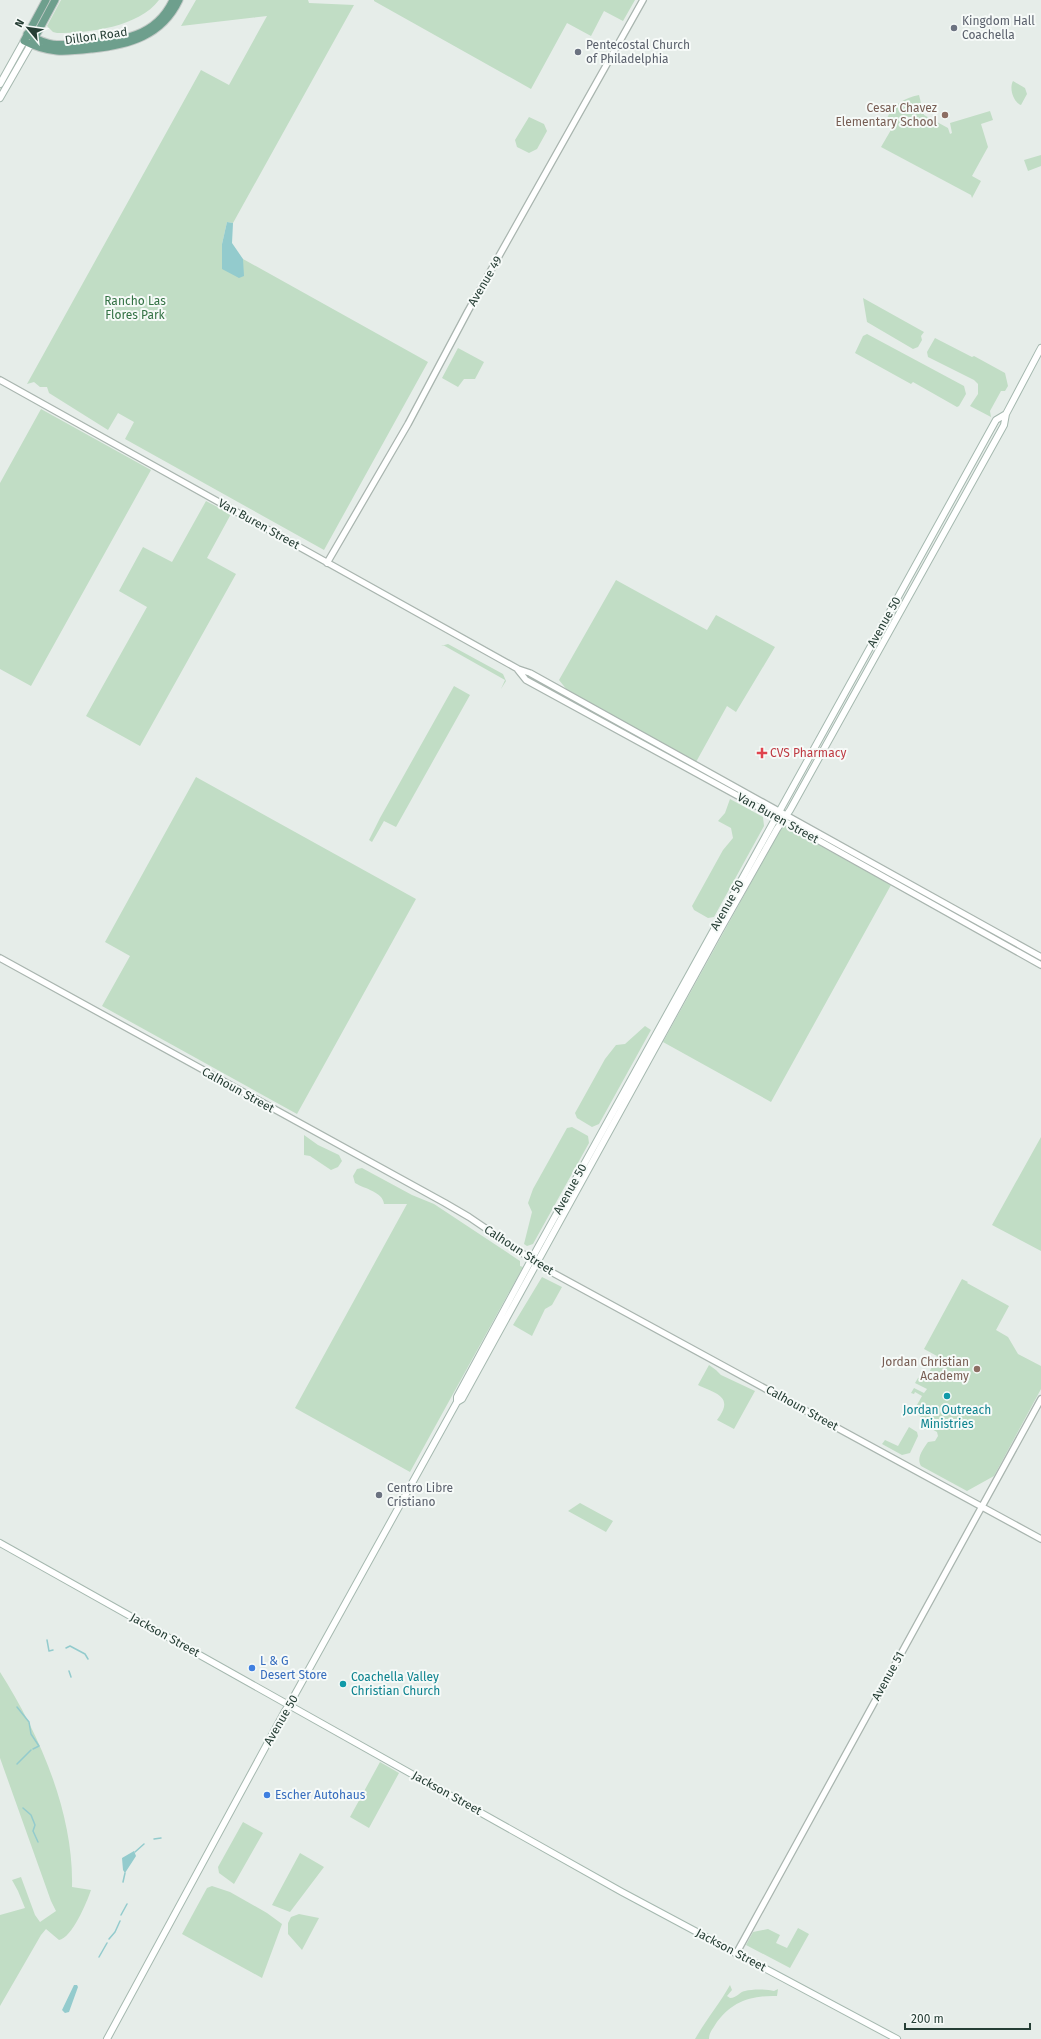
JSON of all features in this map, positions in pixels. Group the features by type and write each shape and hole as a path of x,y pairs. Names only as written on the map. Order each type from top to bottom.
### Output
{"main road":[{"path":"0,98 46,0"},
{"path":"0,84 55,0"},
{"name":"Dillon Road","path":"29,39 56,45 123,39 141,33 152,25 165,13 173,0"},
{"name":"Dillon Road","path":"29,39 42,49 57,52 129,43 149,34 163,23 169,17 179,0"},
{"name":"Avenue 50","path":"535,1261 804,785 1004,425 1006,414 1041,348"},
{"name":"Avenue 50","path":"107,2039 289,1704 457,1402 462,1399 535,1261 778,814 996,420 1006,414"},
{"path":"804,785 809,768 821,747 820,739 828,735 847,701 854,695"},
{"name":"Jackson Street","path":"0,1543 736,1954 897,2039"}],"street":[{"name":"Avenue 49","path":"327,563 358,512 411,418 468,311 643,0"},
{"name":"Van Buren Street","path":"0,380 518,669 530,672 1041,966"},
{"name":"Van Buren Street","path":"784,818 1041,957"},
{"name":"Calhoun Street","path":"0,958 445,1203 535,1261 1041,1539"},
{"name":"Avenue 51","path":"736,1954 1041,1399"}],"green space":[{"path":"61,0 159,0 139,17 112,27 84,32 57,33 53,32 47,26"},
{"name":"Rancho Las Flores Park","path":"196,0 308,0 309,3 354,5 233,223 227,222 222,244 223,255 243,259 428,362 324,550 125,439 134,422 118,413 108,430 49,393 47,387 40,387 34,382 27,384 201,70 229,85 267,16 181,26"},
{"path":"374,0 635,0 623,21 604,11 591,36 567,23 531,89"},
{"path":"1013,81 1025,88 1027,94 1021,105 1016,101 1012,94 1011,87"},
{"path":"919,95 924,115 948,128 950,134 952,133 950,123 990,111 993,120 981,124 988,147 972,176 981,181 972,198 971,195 881,147 895,123 887,118 890,113 900,102"},
{"path":"529,117 544,124 547,131 537,149 529,153 517,147 515,140"},
{"path":"1041,155 1041,166 1028,171 1024,160"},
{"path":"863,298 924,332 921,336 922,340 918,347 913,349 867,322"},
{"path":"867,334 964,386 966,394 959,406 957,407 913,382 911,384 855,353 863,336"},
{"path":"935,338 972,357 974,356 1005,373 1008,386 1005,391 1001,391 990,411 991,417 970,406 978,394 978,384 974,380 928,357 927,352"},
{"path":"458,348 484,362 475,379 464,379 458,387 442,378"},
{"path":"41,409 151,470 31,686 0,669 0,483"},
{"path":"206,501 231,514 207,558 236,574 140,746 86,716 147,607 119,591 143,547 172,562"},
{"path":"616,580 707,630 716,615 775,647 736,712 727,706 696,762 567,690 559,680"},
{"path":"448,644 503,674 506,681 501,689 505,680 444,645"},
{"path":"454,686 470,695 396,827 384,821 372,842 369,840 380,818"},
{"path":"196,777 416,899 297,1114 102,1006 130,956 105,942"},
{"path":"730,799 763,817 764,826 714,917 708,918 694,910 692,906 723,850 733,838 731,828 718,821 725,813"},
{"path":"783,825 891,885 771,1102 663,1042"},
{"path":"645,1026 651,1030 599,1124 592,1127 577,1118 575,1113 605,1059 616,1045 625,1044"},
{"path":"572,1127 588,1136 589,1143 533,1244 527,1246 524,1244 532,1212 528,1203 533,1189 567,1128"},
{"path":"304,1135 318,1145 339,1155 342,1161 338,1167 331,1170 310,1156 304,1155"},
{"path":"1041,1137 1041,1251 992,1225"},
{"path":"362,1168 412,1195 434,1204 520,1261 520,1266 523,1267 410,1472 295,1408 407,1204 384,1204 380,1196 373,1191 355,1183 353,1176 357,1169"},
{"path":"542,1277 562,1287 552,1305 545,1309 532,1336 513,1325"},
{"name":"Jordan Christian Academy","path":"962,1279 1009,1306 996,1330 1008,1337 1018,1354 1041,1366 1041,1389 994,1476 967,1491 921,1466 919,1460 922,1451 928,1442 935,1441 938,1436 937,1432 921,1423 923,1418 913,1412 922,1396 915,1392 914,1394 911,1393 914,1388 924,1393 927,1389 915,1383 918,1378 928,1375 937,1356 924,1349"},
{"path":"709,1365 721,1375 755,1391 734,1429 717,1420 724,1406 724,1401 721,1397 698,1385"},
{"path":"909,1427 917,1432 918,1436 910,1453 902,1455 882,1444 885,1440 898,1446"},
{"path":"580,1503 613,1521 606,1532 568,1511"},
{"path":"0,1672 28,1721 51,1775 67,1831 71,1859 72,1887 91,1890 78,1919 64,1938 59,1940 46,1929 41,1935 0,2006 0,1915 25,1908 12,1880 21,1877 35,1915 40,1922 56,1911 51,1901 0,1758"},
{"path":"380,1762 399,1773 369,1828 350,1817"},
{"path":"243,1822 263,1833 234,1884 219,1873 218,1867"},
{"path":"300,1853 324,1867 290,1912 272,1905"},
{"path":"212,1886 230,1892 267,1913 282,1924 262,1978 182,1934 207,1888"},
{"path":"299,1914 319,1918 302,1950 288,1934 288,1923 291,1917"},
{"path":"798,1928 809,1934 790,1968 746,1945 753,1932 768,1929 780,1935 776,1943 787,1948"},
{"path":"730,1985 732,1990 727,1996 730,1998 748,1990 774,1991 778,1989 777,1996 758,1997 734,2005 715,2025 709,2039 695,2039 722,1998"}],"water":[{"path":"227,222 233,223 232,243 243,259 244,276 239,278 222,269 222,244"},
{"path":"134,1851 136,1856 125,1873 123,1870 122,1858"},
{"path":"74,1985 77,1985 78,1987 69,2012 65,2013 62,2010"}],"waterway":[{"path":"47,1640 49,1651 53,1650"},
{"path":"66,1648 70,1646 85,1654 88,1659"},
{"path":"69,1671 71,1677"},
{"path":"17,1707 29,1722 31,1734 39,1746 33,1749"},
{"path":"17,1764 31,1750"},
{"path":"23,1808 31,1815 35,1825 33,1831 38,1842"},
{"path":"154,1839 161,1838"},
{"path":"135,1852 144,1844"},
{"path":"123,1882 125,1873"},
{"path":"121,1915 127,1904"},
{"path":"109,1939 115,1932 120,1921"},
{"path":"99,1957 107,1943"}],"place":[{"name":"Kingdom Hall Coachella","path":"954,28"},
{"name":"Pentecostal Church of Philadelphia","path":"578,52"},
{"name":"Cesar Chavez Elementary School","path":"945,115"},
{"name":"CVS Pharmacy","path":"762,753"},
{"name":"Jordan Christian Academy","path":"977,1369"},
{"name":"Jordan Outreach Ministries","path":"947,1396"},
{"name":"Centro Libre Cristiano","path":"379,1495"},
{"name":"L & G Desert Store","path":"252,1668"},
{"name":"Coachella Valley Christian Church","path":"343,1684"},
{"name":"Escher Autohaus","path":"267,1795"}]}
